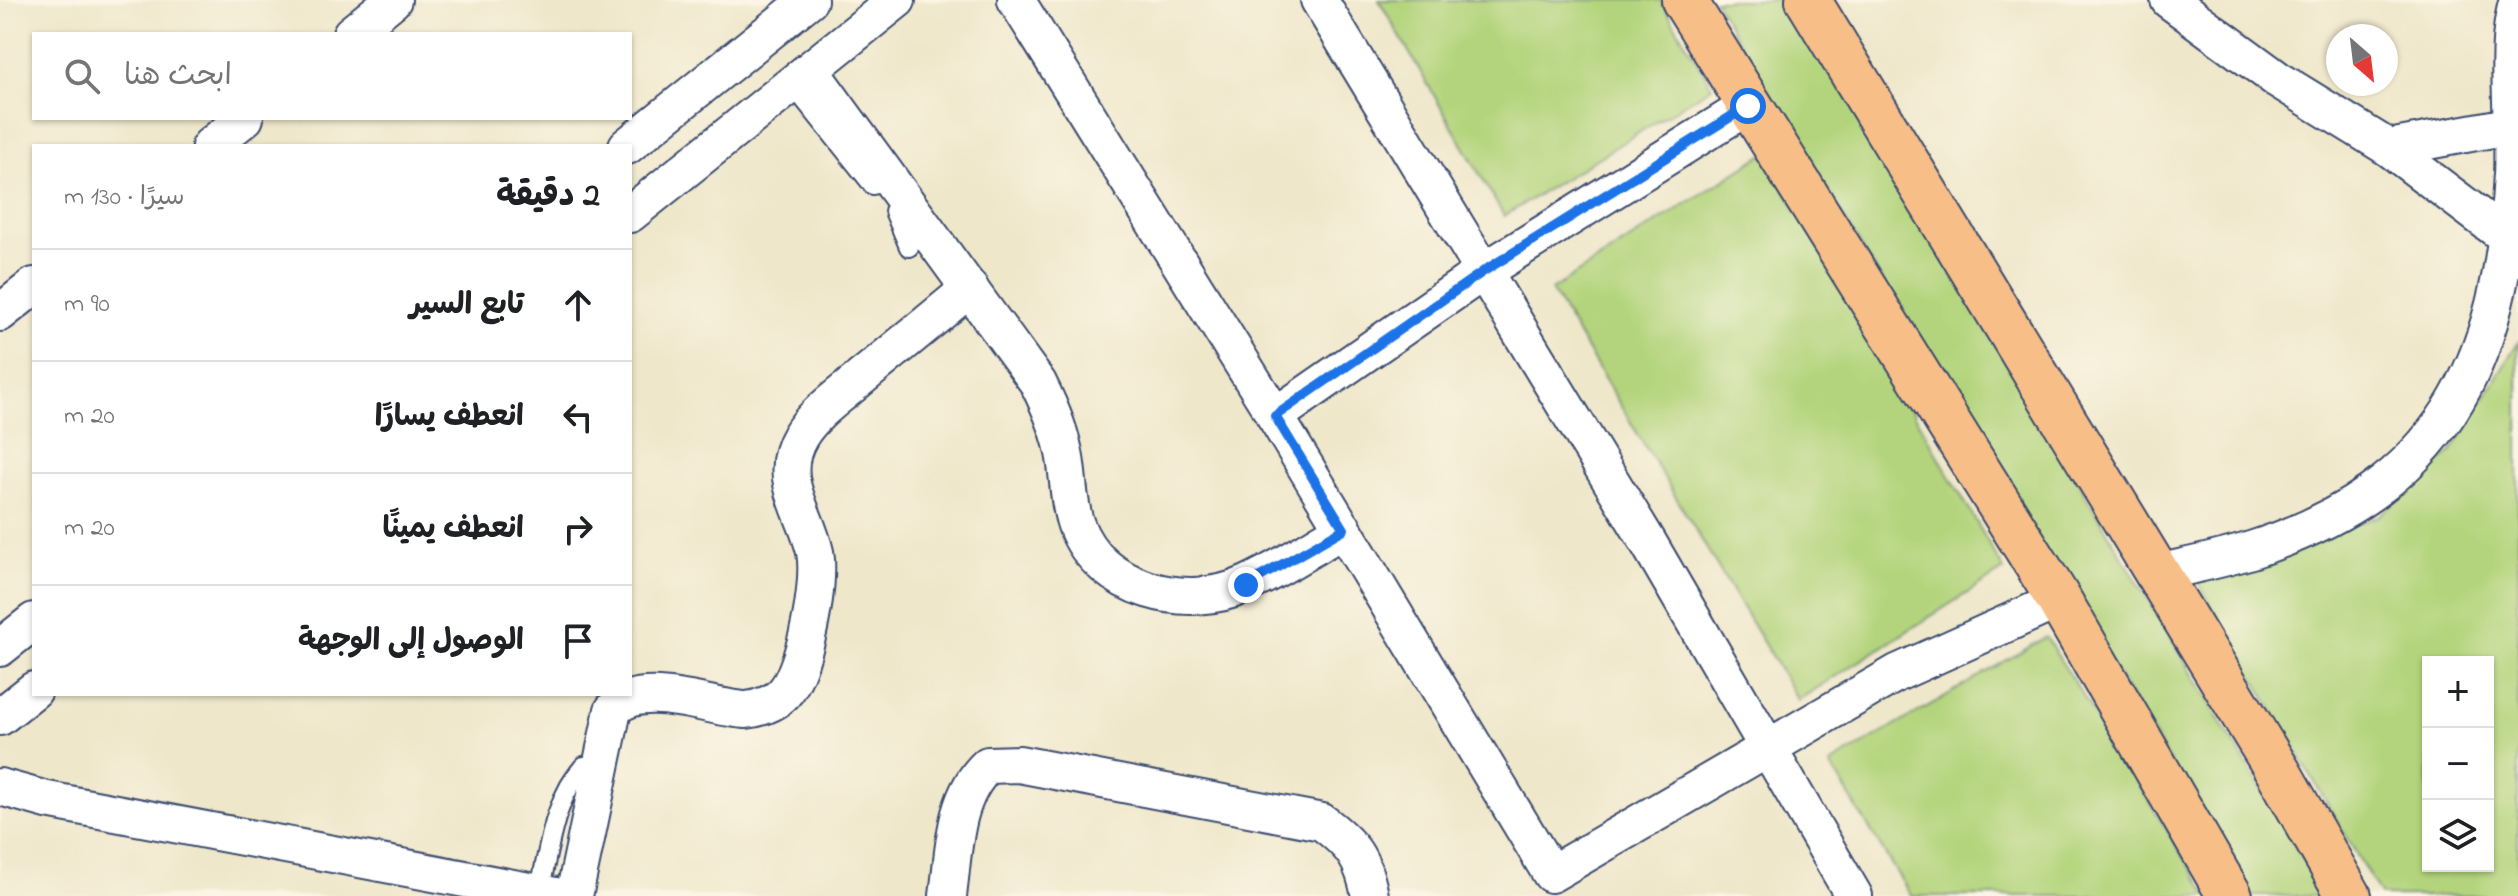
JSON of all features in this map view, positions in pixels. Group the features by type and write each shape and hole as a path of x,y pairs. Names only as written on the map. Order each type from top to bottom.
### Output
{"main road":[{"path":"1684,0 2059,600 2230,896"},
{"path":"1808,0 2279,773 2349,896"}],"street":[{"path":"353,32 393,0"},
{"path":"629,144 809,0"},
{"path":"632,212 897,0"},
{"path":"1016,0 1562,885 1769,746 1897,673 2059,600"},
{"path":"1319,0 1769,746 1854,896"},
{"path":"2169,0 2277,79 2389,148 2508,238"},
{"path":"2157,573 2252,550 2340,512 2404,468 2441,427 2474,370 2495,303 2508,238 2514,125 2510,33 2518,0"},
{"path":"801,77 970,288 1044,395 1065,455 1076,525 1098,564 1116,577 1158,592 1180,595 1224,591 1246,585 1344,529"},
{"path":"1275,416 1484,271 1748,106"},
{"path":"212,144 242,120"},
{"path":"2389,148 2514,125"},
{"path":"0,313 32,288"},
{"path":"574,896 613,710 621,700 641,694 746,710 761,708 784,693 797,668 816,579 815,552 791,488 789,472 800,435 826,407 970,288"},
{"path":"0,648 32,623"},
{"path":"0,717 32,692"},
{"path":"948,896 961,811 971,781 988,765 1019,764 1322,822 1343,838 1364,865 1370,896"},
{"path":"0,787 47,800 547,894"}],"lane":[{"path":"801,77 898,216 909,247"},
{"path":"547,894 560,806 573,778 584,766"}],"green space":[{"path":"1379,0 1660,0 1712,87 1504,216"},
{"path":"1714,0 1790,0 2325,896 2250,896"},
{"path":"1764,154 2004,570 1798,700 1551,290"},
{"path":"2518,342 2518,896 2381,896 2197,580 2379,516 2450,454"},
{"path":"2046,637 2208,896 1911,896 1830,764"}],"route":[{"path":"1246,585 1344,529 1275,416 1484,271 1748,106"}]}
